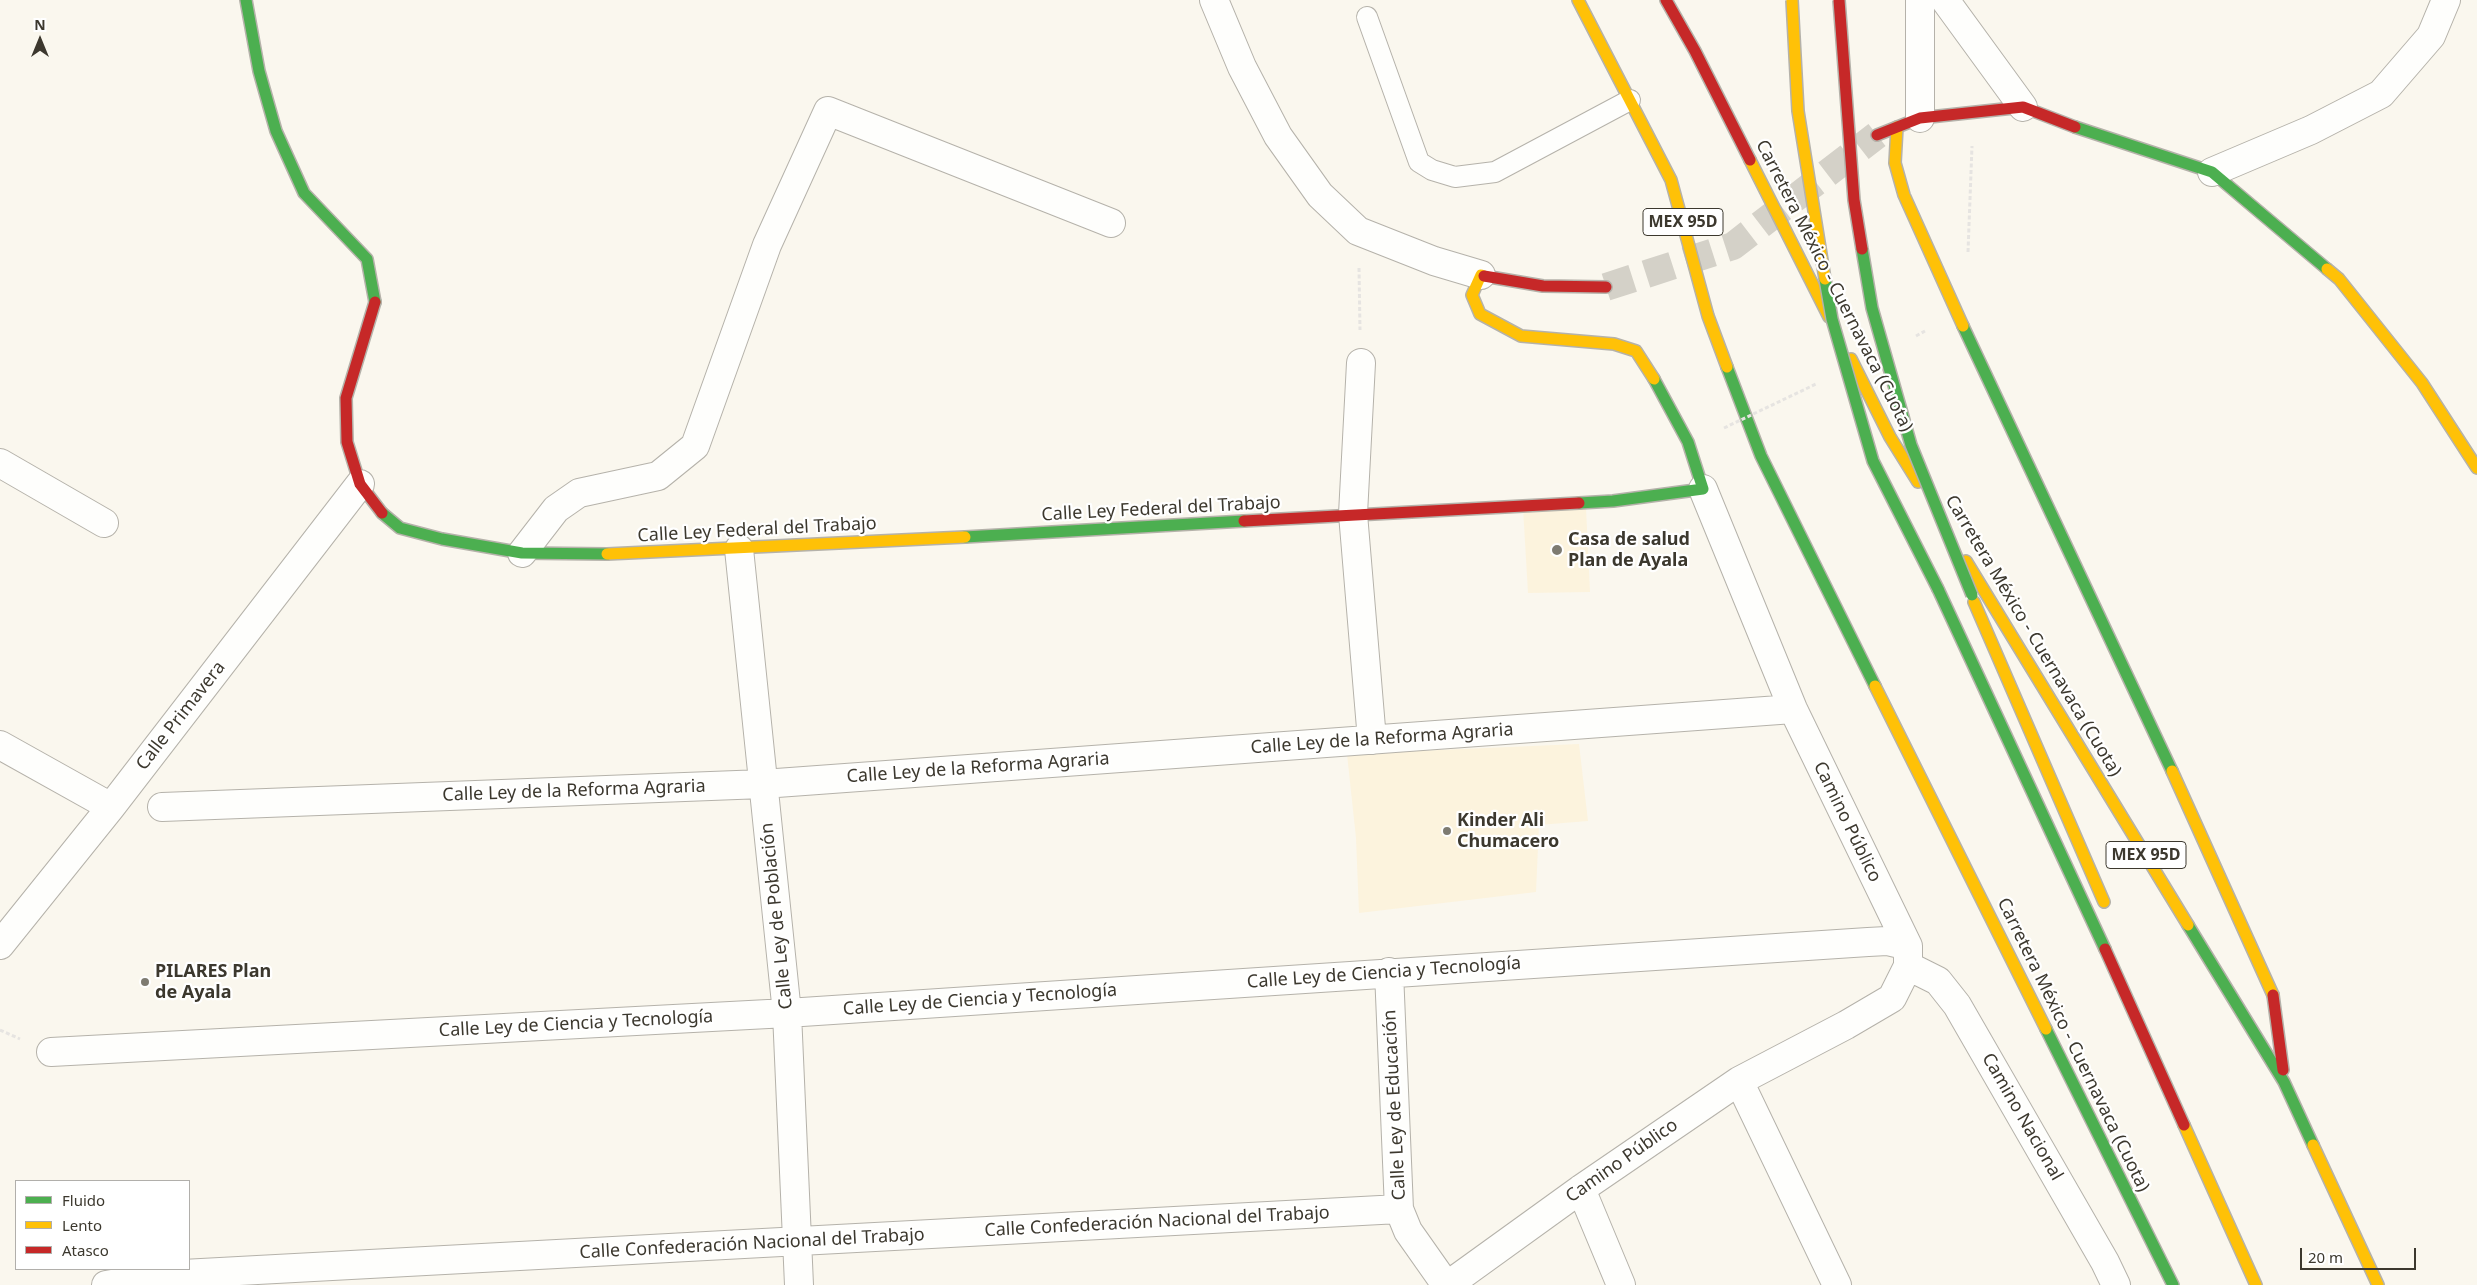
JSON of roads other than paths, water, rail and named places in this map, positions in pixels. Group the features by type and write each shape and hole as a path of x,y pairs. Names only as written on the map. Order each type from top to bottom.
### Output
{"main road":[{"name":"Calle Ley Federal del Trabajo","path":"246,0 259,71 276,131 304,193 367,260 376,299 346,398 346,442 360,484 377,508 400,528 442,539 522,553 582,555 1192,526 1353,514 1613,502 1703,489"},
{"name":"Carretera México - Cuernavaca (Cuota)","path":"1578,0 1671,180 1708,316 1761,456 2173,1285"},
{"name":"Carretera México - Cuernavaca (Cuota)","path":"1666,0 1695,51 1890,437 2284,1082 2378,1285"},
{"path":"1792,0 1798,110 1832,319 1873,461 1938,589 2089,912 2256,1285"},
{"path":"1839,0 1854,200 1872,308 1911,445 1972,595 2110,916"},
{"path":"1876,135 1908,123 1974,110 2024,107 2100,137 2212,172 2339,279 2422,383 2477,468"},
{"path":"1908,123 1895,163 1904,195 1923,240 2203,836 2273,994 2284,1082"},
{"path":"1481,275 1543,286 1606,287"},
{"name":"Camino Público","path":"1481,275 1472,295 1480,314 1521,336 1614,344 1636,351 1647,366 1688,442 1703,489"}],"street":[{"path":"1214,0 1242,68 1278,136 1320,195 1358,230 1434,261 1481,275"},
{"path":"1908,123 1920,0"},
{"path":"1945,0 2024,107"},
{"path":"2212,172 2311,130 2381,94 2431,36 2446,0"},
{"path":"522,553 556,509 580,493 658,476 695,446 767,245 828,111 1111,224"},
{"path":"1361,363 1353,514 1372,740"},
{"path":"0,463 104,523"},
{"name":"Calle Primavera","path":"0,945 111,807 360,484"},
{"name":"Camino Público","path":"1447,1285 1581,1189 1739,1081 1846,1025 1892,998 1908,956 1793,709 1703,489"},
{"name":"Calle Ley de Población","path":"739,549 787,1013 799,1285"},
{"name":"Calle Ley de la Reforma Agraria","path":"162,807 763,784 1793,709"},
{"path":"0,745 111,807"},
{"name":"Calle Ley de Ciencia y Tecnología","path":"51,1052 787,1013 1389,972 1887,941 1908,956"},
{"name":"Camino Nacional","path":"1908,956 1938,981 1957,1005 2105,1262 2116,1285"},
{"name":"Calle Ley de Educación","path":"1389,972 1399,1209 1408,1232 1447,1285"},
{"path":"1739,1081 1838,1285"},
{"path":"1581,1189 1622,1285"},
{"name":"Calle Confederación Nacional del Trabajo","path":"106,1285 164,1275 1399,1209"}],"lane":[{"path":"1367,17 1418,162 1432,170 1454,177 1495,172 1630,100"}],"tunnel":[{"path":"1606,287 1733,246 1877,135"}],"place":[{"name":"Casa de salud Plan de Ayala","path":"1557,550"},
{"name":"Kinder Ali Chumacero","path":"1447,831"},
{"name":"PILARES Plan de Ayala","path":"145,982"}]}
